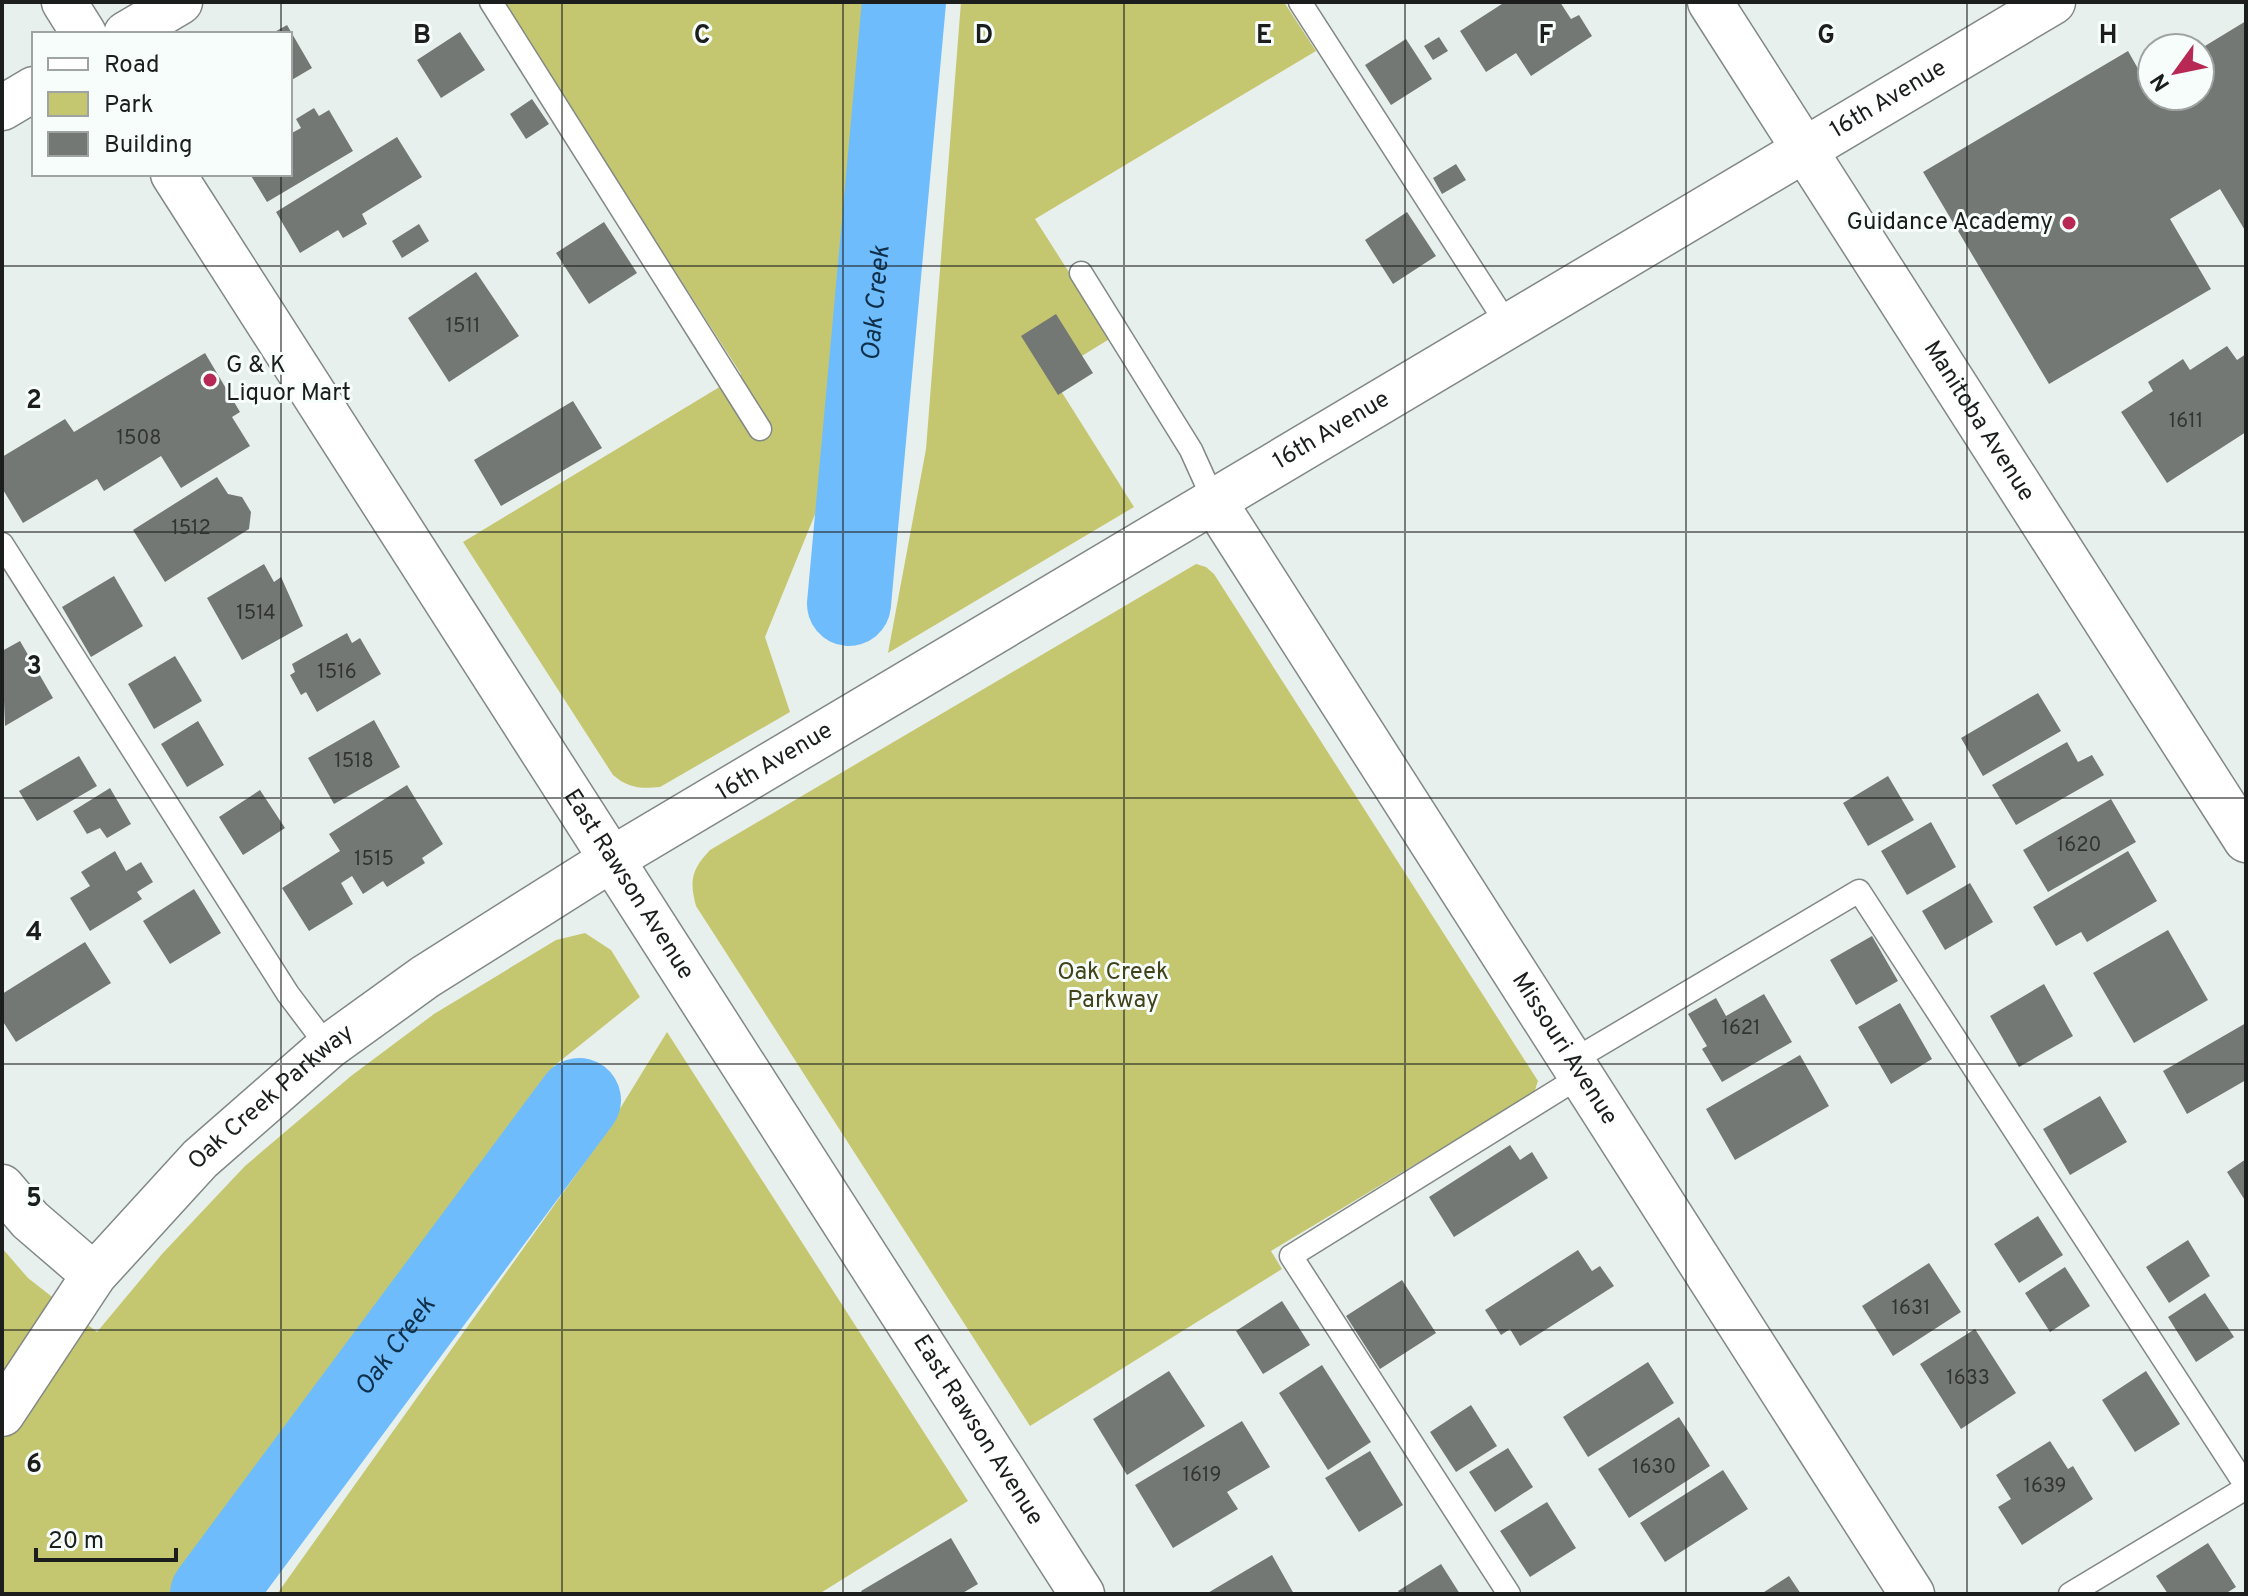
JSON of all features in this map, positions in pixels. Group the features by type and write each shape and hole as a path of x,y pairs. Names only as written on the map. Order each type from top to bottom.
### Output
{"street":[{"path":"64,2 83,32"},
{"path":"129,32 180,2"},
{"name":"Manitoba Avenue","path":"1710,2 2246,840"},
{"name":"16th Avenue","path":"612,859 2053,2"},
{"path":"2,108 32,90"},
{"name":"East Rawson Avenue","path":"174,176 1082,1594"},
{"name":"Missouri Avenue","path":"1215,503 1912,1594"},
{"name":"Oak Creek Parkway","path":"2,1414 94,1275 200,1159 328,1047 425,977 612,859"},
{"path":"2,1187 30,1220 94,1275"}],"lane":[{"path":"491,2 760,429"},
{"path":"1300,2 1509,327"},
{"path":"1081,273 1191,450 1215,503"},
{"path":"2,544 288,994 328,1047"},
{"path":"1509,1594 1291,1256 1576,1068 1859,891 2246,1487 2070,1594"}],"green space":[{"path":"502,2 885,2 840,453 765,637 790,712 660,787 635,787 613,775 463,542 741,374"},
{"path":"961,2 1284,2 1316,51 1035,219 1111,338 1051,375 1134,507 888,653 926,449"},
{"name":"Oak Creek Parkway","path":"1196,564 1214,574 1538,1081 1534,1093 1271,1251 1282,1269 1030,1426 696,906 694,875 710,850"},
{"path":"585,933 611,950 640,997 554,1066 231,1536 175,1594 2,1594 2,1248 28,1278 97,1332 162,1254 245,1166 351,1076 434,1014 556,940"},
{"path":"667,1032 968,1501 819,1594 277,1594 602,1138"}],"building":[{"path":"1505,2 1560,2 1571,19 1579,15 1592,36 1531,76 1516,53 1486,72 1460,31"},
{"path":"2246,21 2246,232 2220,189 2170,219 2211,289 2049,384 1923,172 2128,51 2136,65 2136,112 2216,112 2216,39"},
{"path":"287,25 291,32 275,32"},
{"path":"460,32 485,70 441,98 417,60"},
{"path":"292,34 312,68 292,80"},
{"path":"1439,37 1448,51 1433,60 1424,46"},
{"path":"1406,39 1432,79 1391,105 1365,65"},
{"path":"532,99 549,124 526,139 510,114"},
{"path":"314,108 319,116 329,110 353,151 267,202 251,176 292,176 292,133 301,128 296,119"},
{"path":"397,137 422,177 362,214 367,224 343,238 338,230 300,253 276,212"},
{"path":"1456,164 1466,180 1442,194 1433,178"},
{"path":"1407,212 1436,256 1393,284 1365,240"},
{"path":"604,222 637,273 589,304 556,253"},
{"path":"419,224 429,241 402,258 392,241"},
{"path":"476,272 519,336 449,382 408,318"},
{"path":"1056,314 1093,373 1058,395 1021,336"},
{"path":"2227,346 2237,360 2246,354 2246,432 2167,483 2121,412 2153,391 2148,382 2183,359 2190,370"},
{"path":"205,353 240,412 232,417 250,446 181,488 161,456 104,491 97,479 23,523 2,488 2,457 65,419 74,432"},
{"path":"573,401 602,448 501,506 474,460"},
{"path":"217,477 228,494 242,497 251,512 249,529 165,582 133,530"},
{"path":"264,564 274,582 281,577 303,626 242,660 207,598"},
{"path":"114,576 143,626 91,657 62,607"},
{"path":"347,633 352,643 360,638 381,674 317,712 306,692 301,695 290,675 295,672 292,664"},
{"path":"20,641 53,698 5,726 2,651"},
{"path":"175,656 202,701 154,729 128,684"},
{"path":"2038,693 2061,731 1983,776 1961,738"},
{"path":"374,720 400,767 334,804 308,758"},
{"path":"198,721 224,765 187,787 161,744"},
{"path":"2067,742 2078,762 2092,755 2104,775 2016,825 1992,785"},
{"path":"79,756 97,786 37,821 19,791"},
{"path":"1888,776 1914,820 1868,846 1843,803"},
{"path":"407,785 443,844 422,858 425,863 387,887 383,881 363,894 352,876 341,883 353,904 309,931 282,888 340,851 329,834"},
{"path":"110,788 131,824 107,838 100,828 87,834 73,811"},
{"path":"260,790 285,828 243,855 219,817"},
{"path":"2111,799 2136,842 2048,892 2023,850"},
{"path":"1931,822 1956,867 1907,895 1881,851"},
{"path":"115,851 126,871 141,862 153,882 137,892 142,899 90,931 70,898 90,886 81,872"},
{"path":"2128,851 2157,901 2087,942 2081,932 2056,946 2033,907"},
{"path":"1970,883 1993,922 1945,950 1922,911"},
{"path":"194,889 221,933 170,964 143,921"},
{"path":"2168,930 2208,1000 2134,1043 2093,973"},
{"path":"1872,936 1898,981 1856,1005 1830,960"},
{"path":"85,942 111,983 16,1042 2,1020 2,994"},
{"path":"2044,984 2073,1036 2019,1067 1990,1016"},
{"path":"1764,994 1792,1042 1722,1082 1702,1049 1707,1046 1688,1014 1716,998 1726,1016"},
{"path":"1900,1003 1932,1059 1891,1084 1858,1027"},
{"path":"2246,1023 2246,1080 2187,1114 2163,1071"},
{"path":"1800,1055 1829,1106 1735,1160 1706,1109"},
{"path":"2100,1096 2127,1142 2070,1175 2043,1129"},
{"path":"1510,1145 1520,1160 1532,1152 1548,1178 1454,1237 1429,1197"},
{"path":"2246,1159 2246,1202 2227,1172"},
{"path":"2038,1216 2063,1255 2019,1283 1994,1244"},
{"path":"2188,1240 2210,1276 2169,1303 2146,1267"},
{"path":"1578,1250 1592,1271 1600,1266 1614,1286 1520,1346 1510,1329 1501,1335 1485,1310"},
{"path":"1929,1263 1961,1312 1893,1356 1862,1306"},
{"path":"2065,1267 2090,1306 2050,1332 2025,1293"},
{"path":"1402,1280 1436,1333 1380,1369 1346,1316"},
{"path":"2205,1293 2234,1337 2196,1362 2168,1317"},
{"path":"1282,1301 1310,1345 1263,1374 1236,1331"},
{"path":"1975,1329 2016,1393 1961,1429 1920,1364"},
{"path":"1648,1362 1674,1403 1588,1457 1563,1417"},
{"path":"1322,1365 1371,1442 1328,1470 1279,1393"},
{"path":"1169,1371 1205,1426 1127,1475 1093,1419"},
{"path":"2146,1371 2180,1424 2135,1452 2102,1400"},
{"path":"1471,1405 1497,1446 1456,1472 1430,1432"},
{"path":"1679,1417 1710,1466 1629,1518 1598,1469"},
{"path":"1242,1421 1270,1467 1227,1492 1238,1509 1173,1548 1135,1485"},
{"path":"2050,1441 2068,1469 2073,1466 2093,1499 2022,1545 1998,1507 2011,1499 1996,1475"},
{"path":"1508,1448 1533,1487 1495,1512 1469,1472"},
{"path":"1370,1451 1403,1505 1359,1532 1325,1478"},
{"path":"1723,1470 1748,1509 1665,1562 1640,1523"},
{"path":"1547,1502 1576,1548 1530,1577 1500,1531"},
{"path":"951,1538 978,1584 961,1594 863,1594 861,1591"},
{"path":"2208,1543 2236,1587 2225,1594 2168,1594 2156,1576"},
{"path":"1272,1555 1294,1594 1206,1594"},
{"path":"1441,1564 1460,1594 1400,1594 1398,1591"},
{"path":"1789,1576 1801,1594 1761,1594"}],"waterway":[{"name":"Oak Creek","path":"849,604 904,2"},
{"name":"Oak Creek","path":"212,1594 579,1100"}],"place":[{"name":"Guidance Academy","path":"2069,223"},
{"name":"G & K Liquor Mart","path":"210,380"}]}
